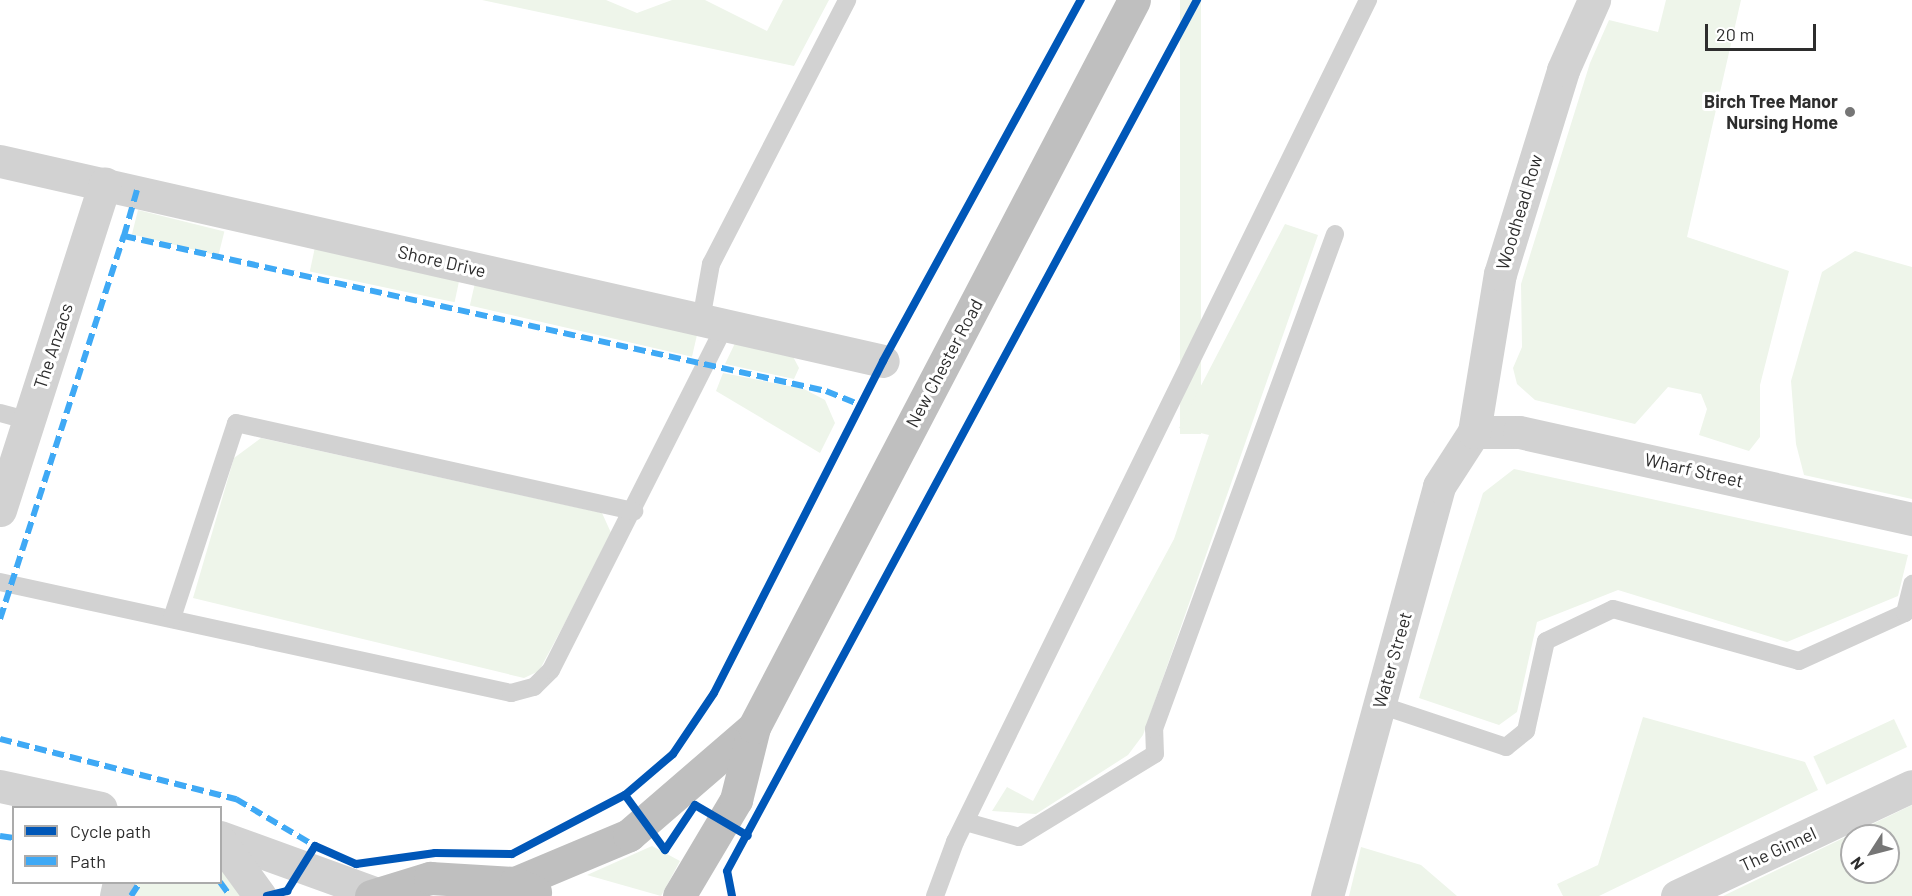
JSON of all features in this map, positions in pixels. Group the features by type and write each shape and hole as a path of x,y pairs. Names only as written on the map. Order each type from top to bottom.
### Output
{"highway":[{"name":"New Chester Road","path":"679,896 736,800 754,727 1134,0"},
{"name":"New Chester Road","path":"515,883 629,835 754,727"},
{"path":"373,894 430,878 515,883 546,896"}],"street":[{"name":"Woodhead Row","path":"1474,432 1500,274 1563,70 1594,0"},
{"name":"Shore Drive","path":"0,161 883,361"},
{"name":"The Anzacs","path":"0,510 14,417 105,183"},
{"name":"Wharf Street","path":"1474,432 1519,432 1912,519"},
{"name":"Water Street","path":"1327,896 1439,486 1474,432"},
{"path":"0,786 96,806"},
{"name":"The Ginnel","path":"1677,896 1912,786"},
{"path":"222,840 373,894"},
{"path":"222,842 260,896"}],"lane":[{"path":"0,582 512,693 534,687 551,670 634,511 713,323 711,264 847,0"},
{"path":"935,896 966,822 1368,0"},
{"path":"966,822 1019,837 1155,754 1154,729 1335,234"},
{"path":"172,618 236,423 634,511"},
{"path":"1380,705 1506,747 1526,731 1546,641 1613,609 1798,661 1905,613 1912,584"}],"shaded area":[{"path":"482,0 606,0 637,13 672,0 705,0 767,31 783,0 829,0 794,66"},
{"path":"1180,0 1201,0 1201,434 1180,434"},
{"path":"1666,0 1741,0 1687,237 1789,271 1760,385 1760,437 1749,451 1699,435 1707,409 1701,394 1668,387 1635,424 1535,400 1517,384 1513,368 1522,347 1521,284 1590,63 1609,20 1658,32"},
{"path":"138,210 224,232 218,256 132,234"},
{"path":"1285,224 1318,235 1143,735 1128,755 1036,814 992,811 1007,787 1033,801 1174,539 1209,435 1179,428"},
{"path":"315,247 460,278 455,302 310,271"},
{"path":"1855,251 1912,267 1912,499 1804,475 1796,444 1791,381 1822,272"},
{"path":"475,283 697,334 692,357 470,305"},
{"path":"737,339 789,349 799,368 794,379 725,364"},
{"path":"723,373 804,389 825,400 835,423 820,453 716,391"},
{"path":"261,438 602,513 612,535 539,671 524,678 193,598 234,458"},
{"path":"1514,469 1908,555 1898,596 1787,642 1618,590 1537,622 1517,712 1499,725 1419,698 1483,493"},
{"path":"1643,717 1805,762 1818,790 1599,896 1563,896 1557,884 1598,865"},
{"path":"1894,719 1907,747 1826,785 1813,757"},
{"path":"1912,805 1912,896 1723,896 1840,840 1840,884 1900,884 1900,824 1873,824"},
{"path":"652,846 680,861 661,896 587,875"},
{"path":"1361,847 1421,865 1457,896 1349,896"},
{"path":"222,865 244,896 126,896 131,884 222,884"}],"marked path":[{"path":"137,190 124,236 826,391 861,405"},
{"path":"0,619 124,236"},
{"path":"0,739 236,799 315,846"},
{"path":"0,836 12,838"},
{"path":"131,896 139,884"},
{"path":"221,884 230,896"}],"cycle path":[{"path":"267,896 287,891 315,846 356,864 435,853 512,854 625,795 673,754 714,693 883,361 1081,0"},
{"path":"732,896 727,871 1197,0"},
{"path":"625,795 665,850 695,805 748,836"}],"place":[{"name":"Birch Tree Manor Nursing Home","path":"1850,112"}]}
